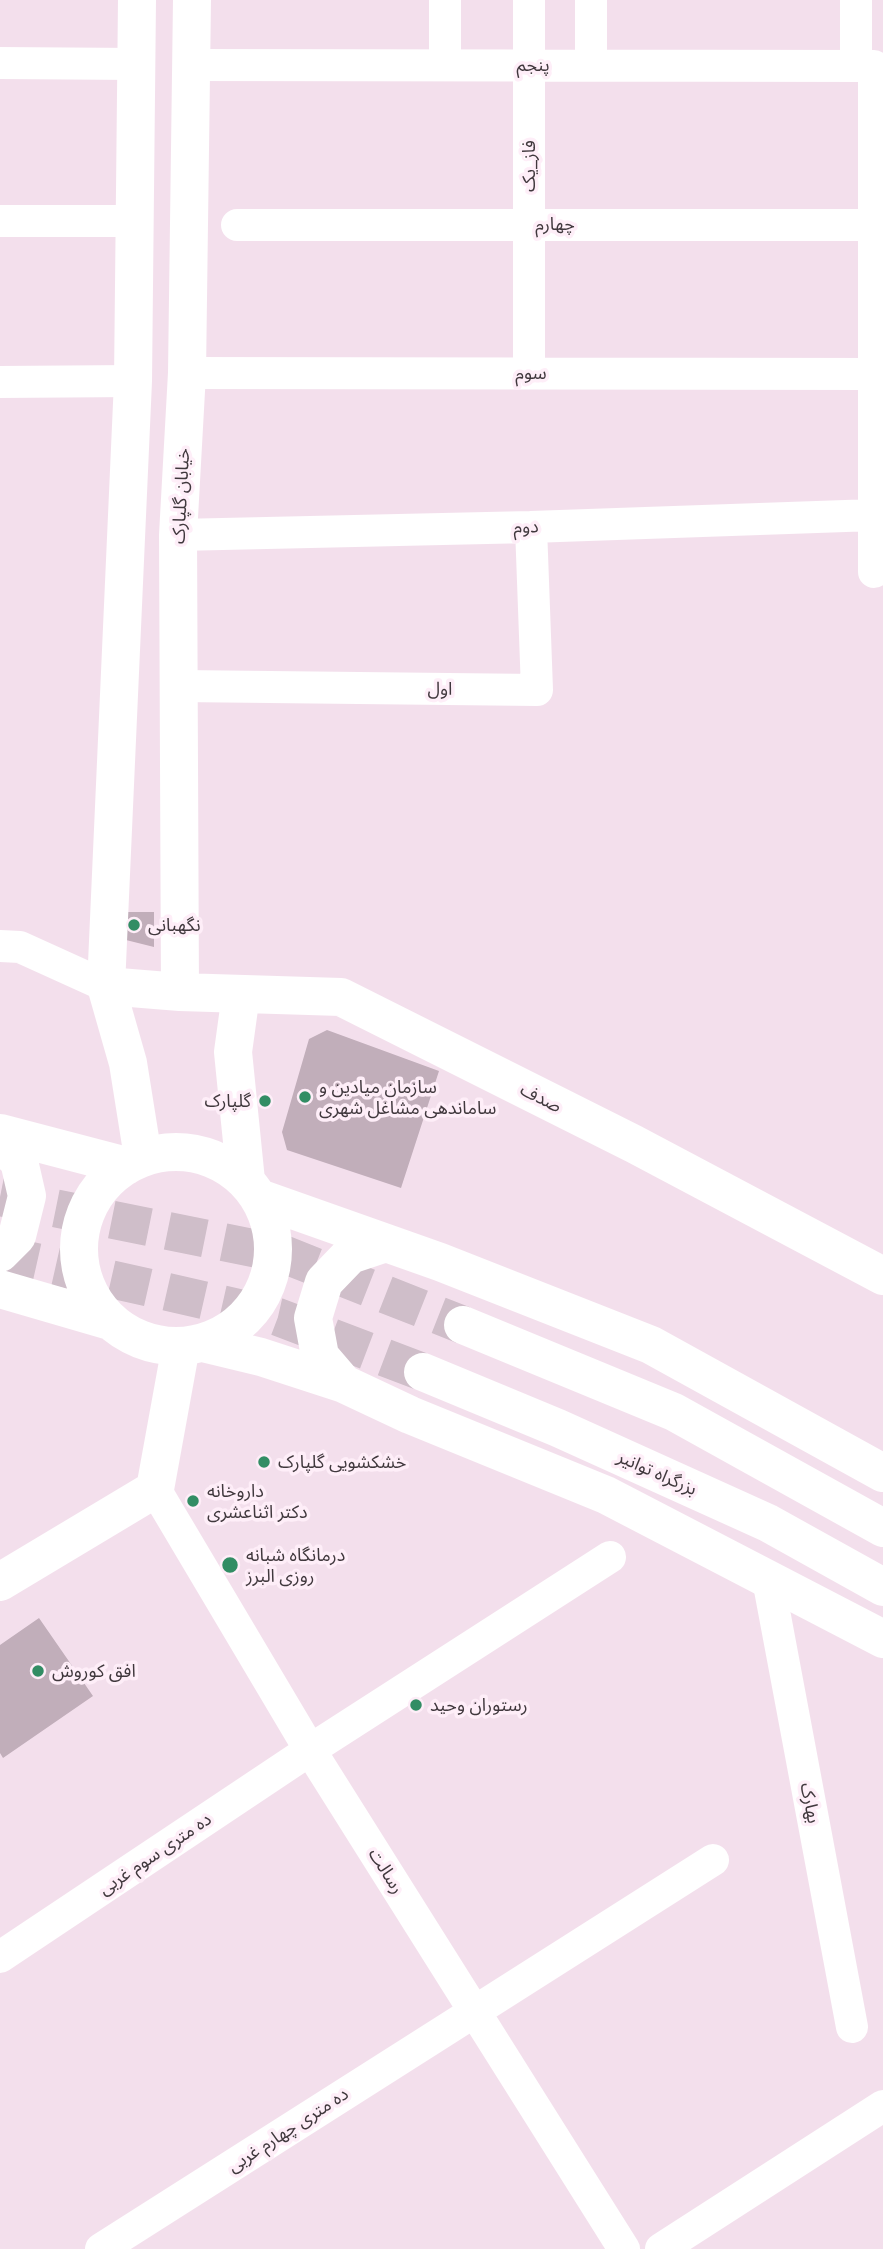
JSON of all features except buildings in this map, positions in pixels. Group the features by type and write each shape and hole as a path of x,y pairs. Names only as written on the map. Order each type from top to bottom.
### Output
{"main road":[{"path":"135,1162 128,1063 106,986 133,381 137,0"},
{"name":"خیابان گلپارک","path":"180,992 178,535 187,373 192,0"},
{"name":"صدف","path":"106,986 180,992 341,997 634,1144 883,1276"},
{"path":"241,994 233,1052 252,1189"},
{"path":"0,1133 135,1162"},
{"path":"0,1143 19,1161 27,1196 17,1236 0,1253"},
{"path":"192,1344 230,1330 252,1310 267,1284 273,1255 271,1225 252,1189 228,1167 187,1152 165,1153 135,1162 103,1185 87,1211 79,1240 81,1270 92,1298 110,1321 131,1336 156,1344 192,1344 261,1357 344,1384 410,1415 606,1495 883,1639"},
{"path":"252,1189 651,1345 883,1473"},
{"path":"344,1384 320,1356 313,1318 324,1282 341,1264 350,1255 386,1243"},
{"path":"0,1289 110,1321"},
{"path":"463,1325 674,1412 883,1528"},
{"path":"0,1582 155,1489 192,1344"},
{"name":"بزرگراه توانیر","path":"424,1372 558,1428 768,1523 883,1587"}],"street":[{"path":"444,65 445,0"},
{"name":"فاز_یک","path":"529,373 530,0"},
{"path":"591,0 591,65"},
{"path":"856,0 865,66 874,225 874,572"},
{"path":"0,63 136,64"},
{"name":"پنجم","path":"191,65 865,66"},
{"path":"0,221 134,221"},
{"name":"چهارم","path":"237,225 874,225"},
{"name":"سوم","path":"187,373 874,374"},
{"path":"0,382 133,381"},
{"name":"دوم","path":"178,535 531,527 874,515"},
{"name":"اول","path":"180,686 537,690 531,527"},
{"path":"0,946 20,947 106,986"},
{"name":"رسالت","path":"155,1489 310,1750 624,2249"},
{"name":"ده متری سوم غربی","path":"0,1957 310,1750 610,1557"},
{"name":"بهارک","path":"768,1579 852,2027"},
{"name":"ده متری چهارم غربی","path":"101,2249 713,1860"},
{"path":"661,2249 883,2106"}],"tunnel":[{"path":"0,1197 283,1254 463,1325"},
{"path":"0,1254 278,1317 423,1372"}],"place":[{"name":"نگهبانی","path":"134,925"},
{"name":"سازمان میادین و ساماندهی مشاغل شهری","path":"305,1097"},
{"name":"گلپارک","path":"265,1101"},
{"name":"خشکشویی گلپارک","path":"264,1462"},
{"name":"داروخانه دکتر اثناعشری","path":"193,1501"},
{"name":"درمانگاه شبانه روزی البرز","path":"230,1565"},
{"name":"افق کوروش","path":"38,1671"},
{"name":"رستوران وحید","path":"416,1705"}]}
